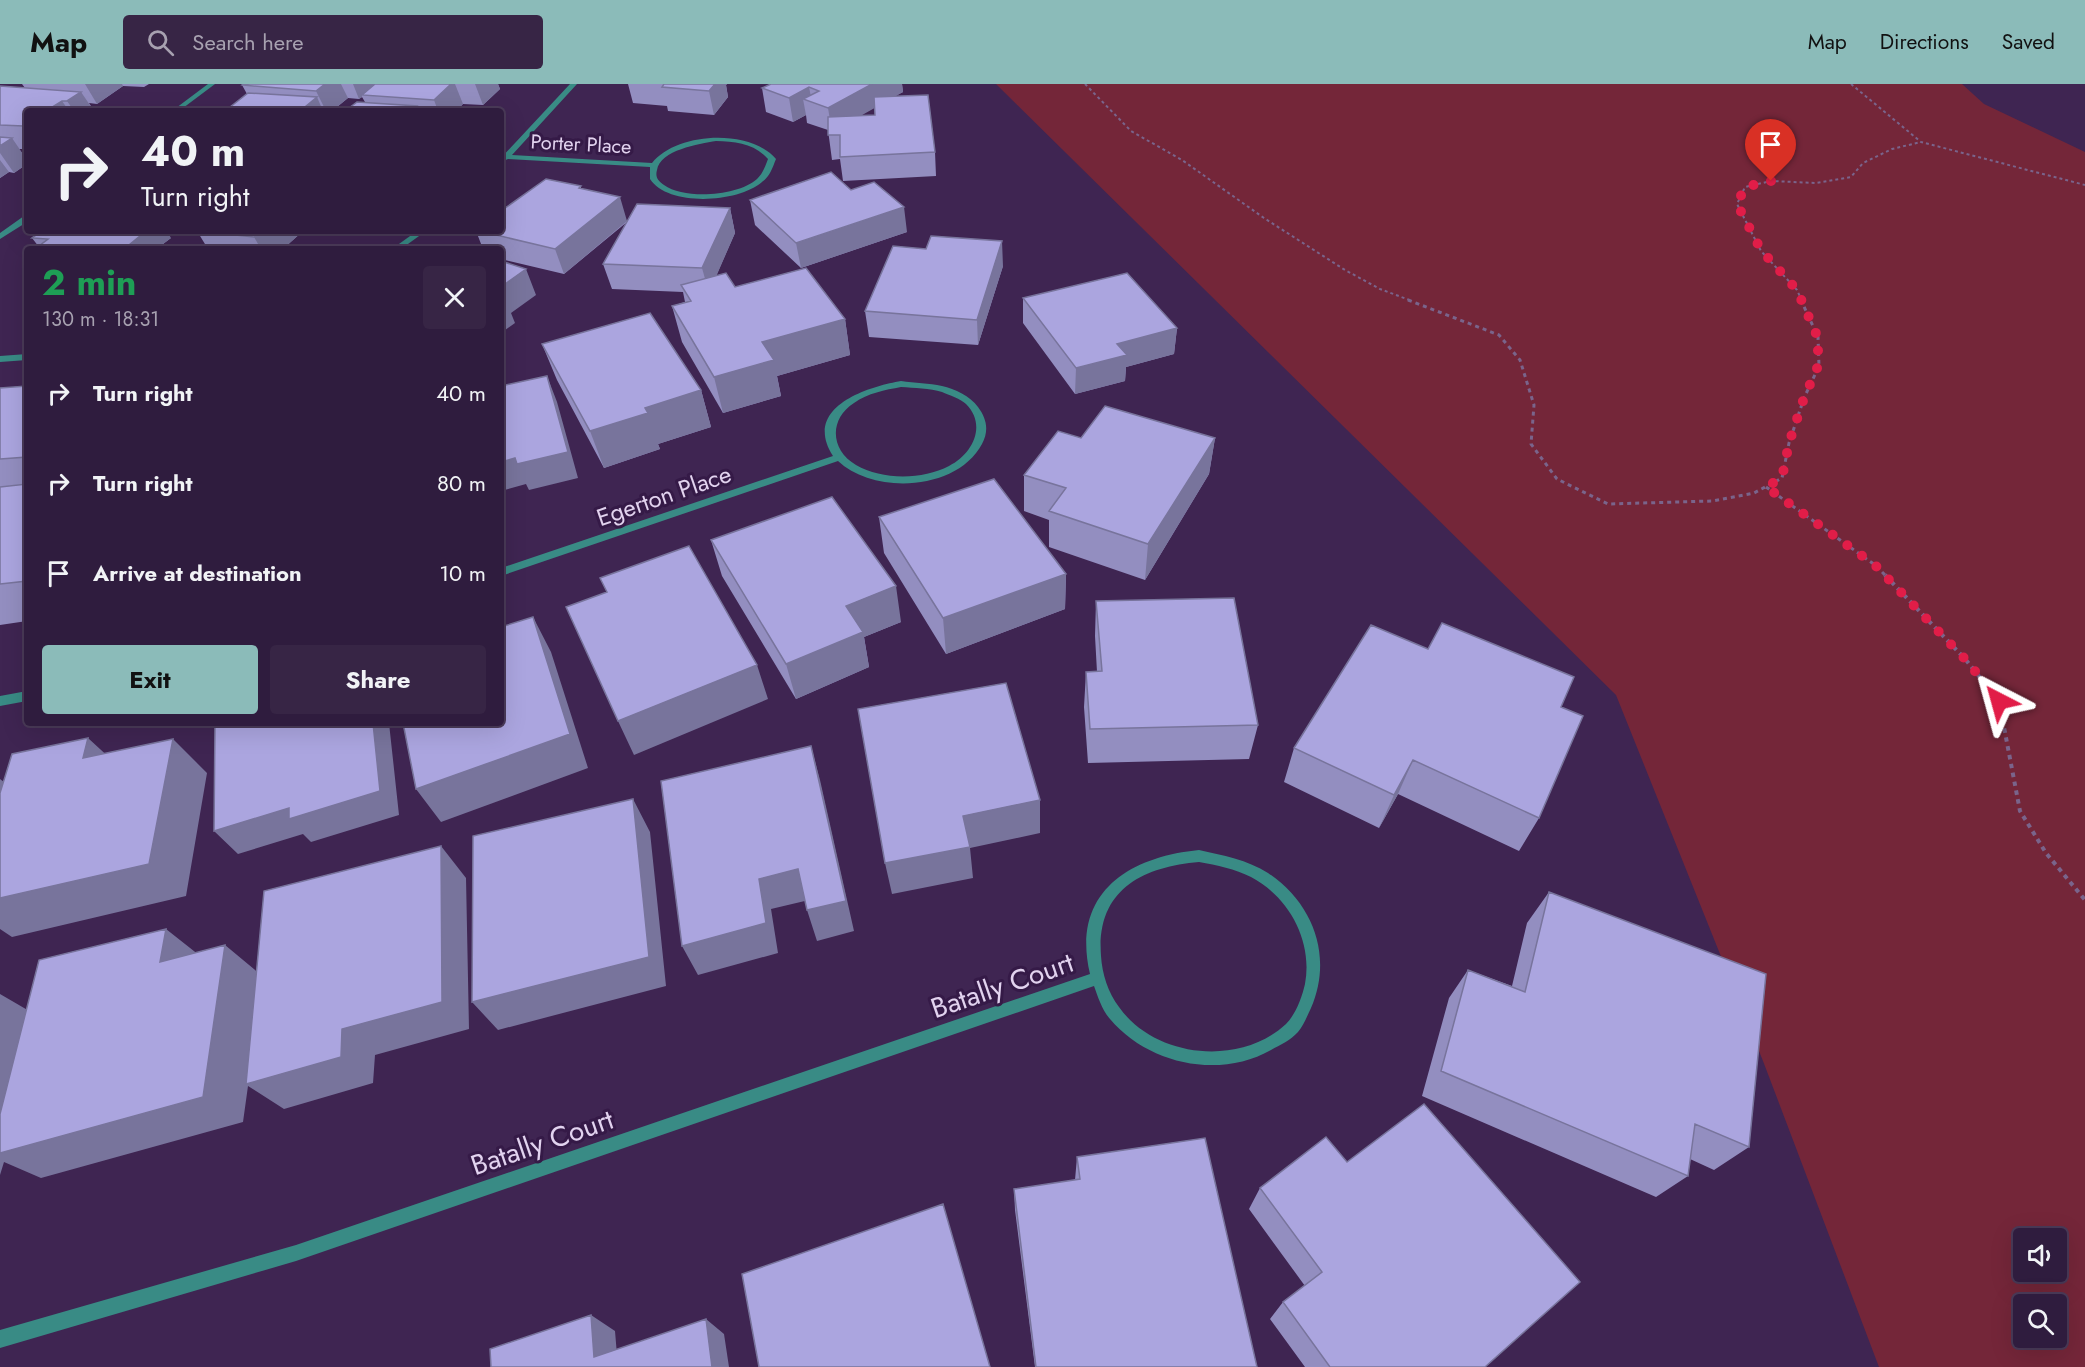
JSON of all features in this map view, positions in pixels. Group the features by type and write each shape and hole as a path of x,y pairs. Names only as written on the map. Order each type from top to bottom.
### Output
{"street":[{"path":"179,108 212,84"},
{"path":"504,158 574,84"},
{"name":"Porter Place","path":"504,159 654,165 663,156 677,148 716,139 753,144 765,150 772,159 771,169 764,178 752,186 716,196 688,195 665,190 655,183 651,174 654,165"},
{"path":"0,237 24,220"},
{"path":"400,246 418,234"},
{"path":"0,359 24,357"},
{"path":"901,384 925,384 948,389 967,399 979,412 984,426 981,442 970,457 951,469 928,477 902,480 877,477 855,469 839,457 830,442 831,426 835,418 839,411 855,398 876,388 901,384"},
{"name":"Egerton Place","path":"504,571 839,457"},
{"path":"0,701 24,697"},
{"name":"Batally Court","path":"1199,856 1233,863 1263,877 1288,898 1307,927 1316,961 1311,996 1294,1027 1262,1049 1225,1060 1183,1056 1144,1040 1114,1013 1096,979 1091,947 1098,917 1113,891 1137,872 1167,860 1199,856"},
{"name":"Batally Court","path":"0,1339 296,1253 1096,979"}],"path":[{"path":"1085,84 1131,132 1182,160 1264,218 1345,270 1380,289 1499,334 1520,360 1534,405 1532,444 1557,479 1608,504 1712,501 1754,494 1782,478 1789,443 1804,398 1818,366 1818,338 1797,290 1761,250 1737,204 1745,187 1771,181 1816,183 1851,177 1863,163 1892,149 1921,142"},
{"path":"1851,84 1921,142 2085,185"},
{"path":"1766,487 1875,565 1966,660 1999,701 2020,811 2046,853 2085,900"}],"shaded area":[{"path":"996,84 1962,84 1984,104 2085,152 2085,1367 1879,1367 1763,1061 1616,695"}],"building":[{"path":"243,84 325,84 316,91"},
{"path":"375,84 451,84 434,100 362,95"},
{"path":"664,84 715,84 709,91 662,87"},
{"path":"771,84 872,84 828,108 803,99 819,91 809,87 789,98 762,88"},
{"path":"0,86 81,92 51,108 24,108 24,126 0,125"},
{"path":"248,93 317,97 304,108 229,108"},
{"path":"928,95 935,152 840,157 840,135 828,135 828,117 875,115 874,97"},
{"path":"357,102 417,106 415,108 349,108"},
{"path":"0,137 12,138 0,146"},
{"path":"831,172 851,190 874,182 904,207 796,243 750,200"},
{"path":"546,179 620,197 555,249 492,234 504,234 504,209"},
{"path":"637,204 730,208 702,268 603,264"},
{"path":"38,234 142,234 128,246 39,246 48,239 32,238"},
{"path":"226,234 258,234 254,237"},
{"path":"931,236 1002,241 977,320 865,311 893,246 926,249"},
{"path":"504,262 526,269 504,285"},
{"path":"806,268 845,319 762,342 774,360 714,377 672,306 691,301 681,285 726,273 735,287"},
{"path":"1127,273 1177,328 1117,344 1127,355 1076,368 1023,298"},
{"path":"650,313 701,390 645,408 648,413 590,431 542,344"},
{"path":"547,376 568,452 517,464 515,458 504,461 504,385"},
{"path":"24,386 24,457 0,459 0,388"},
{"path":"1105,406 1215,438 1148,544 1049,511 1066,488 1024,475 1058,431 1081,438"},
{"path":"994,479 1066,574 943,618 879,517"},
{"path":"24,484 24,581 0,584 0,487"},
{"path":"832,497 896,586 846,606 863,632 786,664 711,540"},
{"path":"689,546 757,665 618,721 566,607 607,592 600,578"},
{"path":"1234,598 1258,725 1090,729 1086,672 1102,671 1096,601"},
{"path":"533,617 570,734 416,789 404,726 504,726 504,626"},
{"path":"1442,623 1574,677 1561,707 1583,716 1539,818 1413,760 1394,795 1294,748 1371,625 1428,649"},
{"path":"1006,683 1040,800 963,816 970,847 885,863 858,709"},
{"path":"215,726 373,726 380,791 289,819 289,808 214,831"},
{"path":"88,738 83,758 173,739 149,864 0,898 0,793 12,754"},
{"path":"811,746 846,901 807,910 798,869 759,879 766,923 682,946 661,781"},
{"path":"633,799 649,957 472,1002 473,836"},
{"path":"441,846 442,1002 342,1029 341,1057 246,1084 264,891"},
{"path":"1549,892 1766,974 1749,1147 1695,1124 1688,1176 1441,1071 1468,970 1525,992"},
{"path":"166,929 160,962 225,945 203,1097 0,1153 0,1114 39,960"},
{"path":"1424,1104 1580,1282 1485,1367 1330,1367 1283,1302 1322,1272 1260,1188 1326,1137 1347,1162"},
{"path":"1205,1138 1257,1367 1036,1367 1014,1189 1080,1179 1077,1157"},
{"path":"943,1204 990,1367 759,1367 742,1274"},
{"path":"591,1315 594,1357 706,1319 712,1367 491,1367 490,1349"}],"route":[{"path":"1771,181 1745,187 1737,204 1761,250 1797,290 1818,338 1818,366 1804,398 1789,443 1782,478 1766,487 1875,565 1966,660 1999,701"}]}
